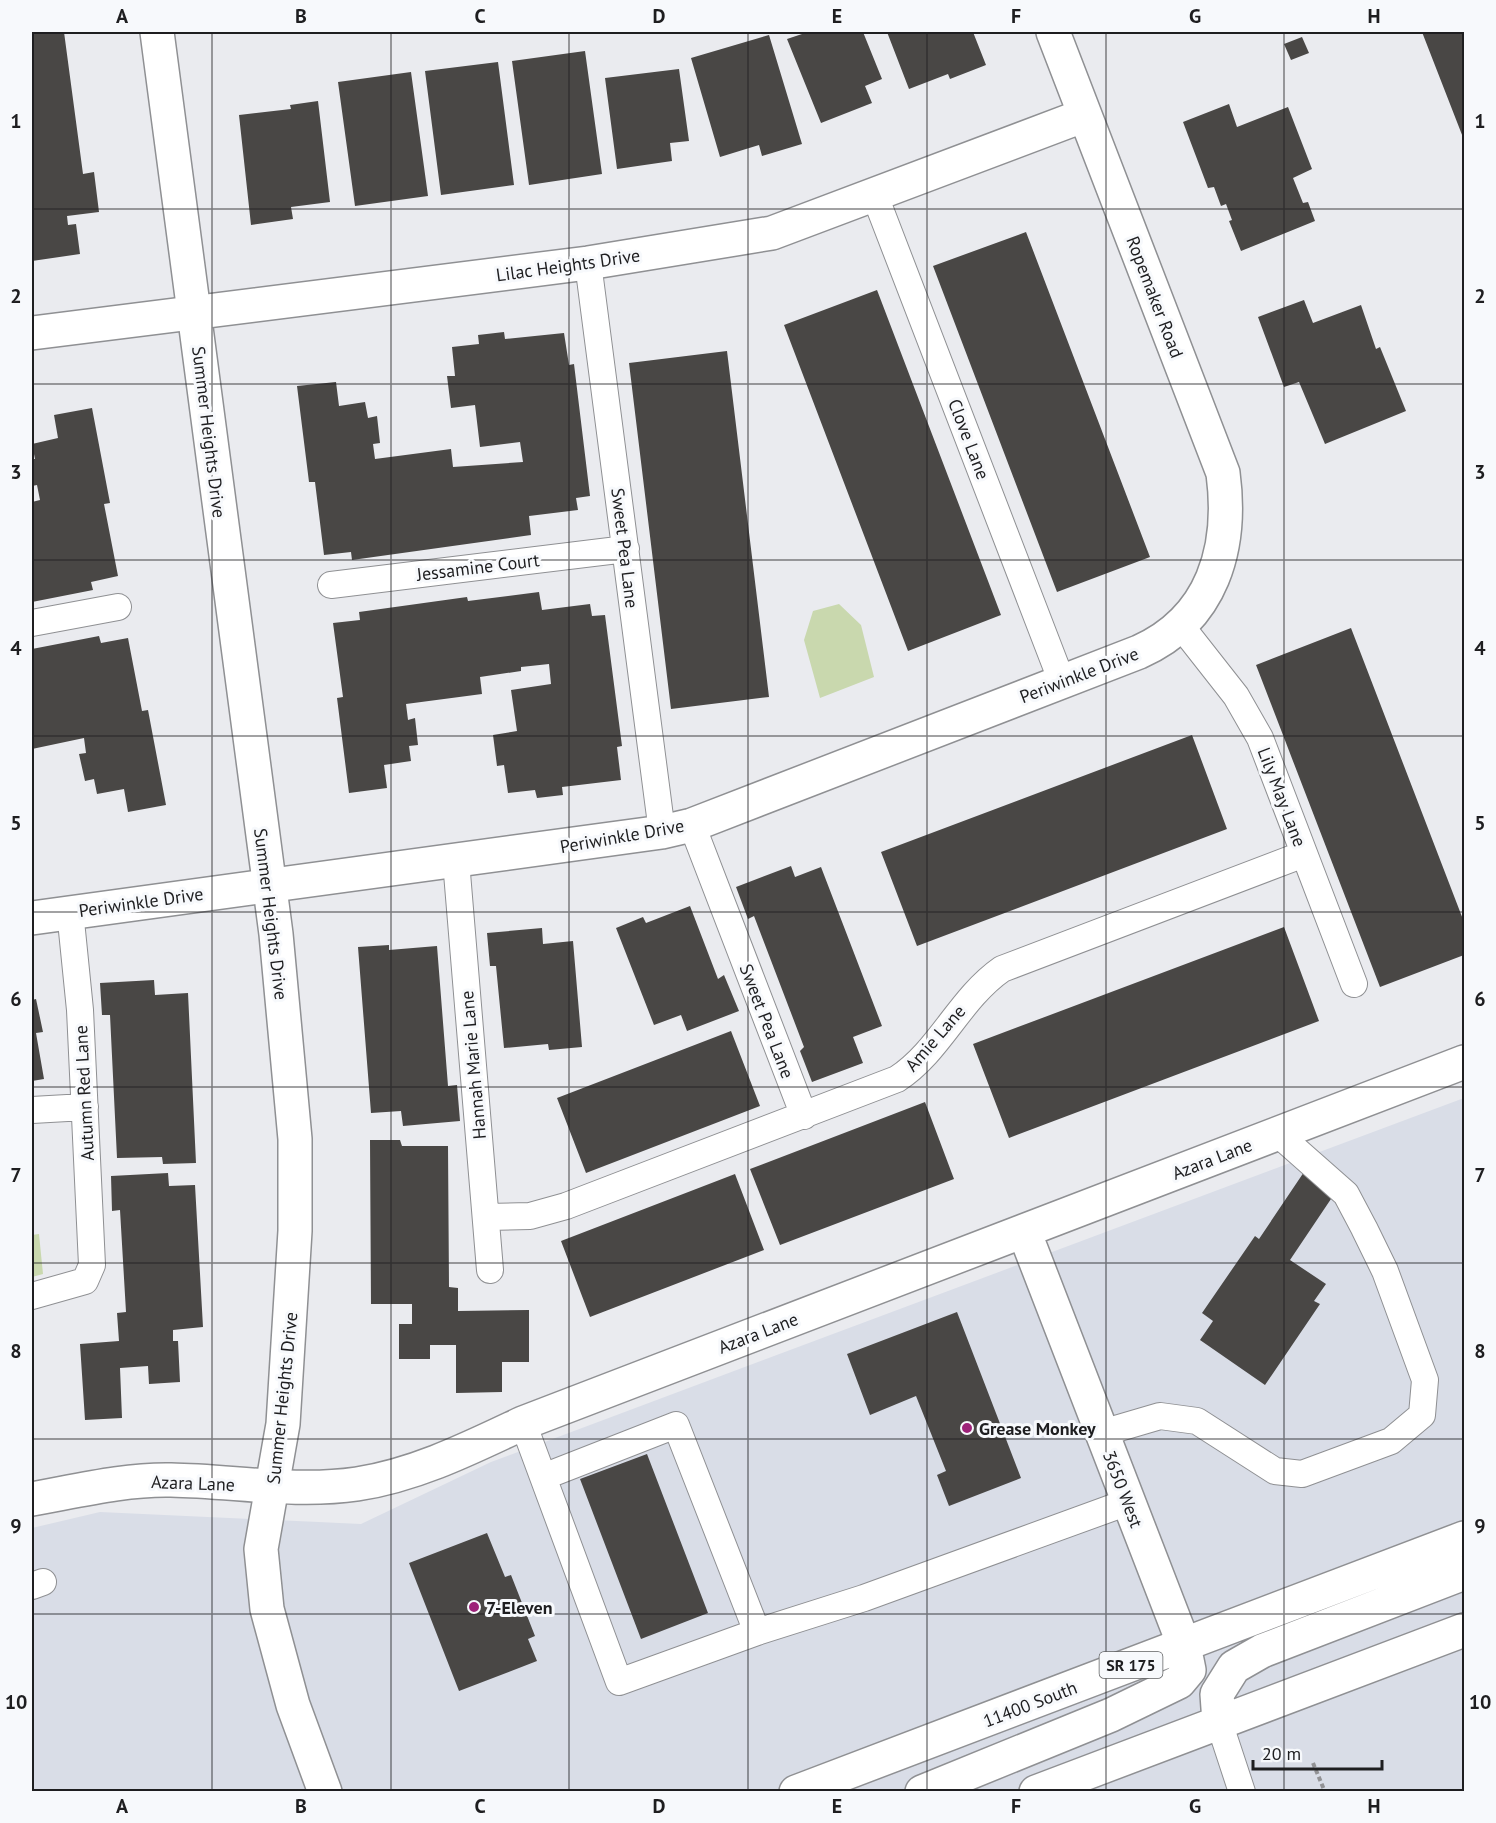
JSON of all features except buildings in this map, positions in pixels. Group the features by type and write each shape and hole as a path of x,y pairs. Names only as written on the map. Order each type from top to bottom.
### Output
{"street":[{"name":"Summer Heights Drive","path":"157,32 267,885 276,934 288,1048 295,1150 291,1326 282,1424 261,1549 267,1609 293,1705 325,1791"},
{"name":"Ropemaker Road","path":"1053,32 1223,473 1226,520 1218,568"},
{"name":"Lilac Heights Drive","path":"32,333 588,263 772,233 1085,115"},
{"name":"Periwinkle Drive","path":"32,918 70,911 456,861 677,828 1152,646 1180,626 1202,599 1218,568"},
{"name":"Azara Lane","path":"32,1499 127,1483 169,1480 273,1487 329,1486 386,1479 457,1454 523,1423 1464,1062"},
{"name":"3650 West","path":"922,1791 1111,1715 1179,1682 1189,1670 1184,1645 1024,1231"},
{"name":"11400 South","path":"796,1791 1464,1538"},
{"path":"1219,1722 1217,1694 1234,1667 1262,1651 1464,1573"},
{"path":"1036,1791 1464,1630"}],"lane":[{"name":"Clove Lane","path":"875,196 1062,682"},
{"name":"Sweet Pea Lane","path":"588,263 626,549 677,828 804,1116"},
{"name":"Jessamine Court","path":"331,585 626,549"},
{"path":"32,623 118,607"},
{"name":"Lily May Lane","path":"1180,626 1213,665 1248,715 1260,738 1353,984"},
{"name":"Amie Lane","path":"486,1217 530,1216 566,1206 884,1085 908,1072 923,1057 978,987 1002,969 1304,854"},
{"name":"Hannah Marie Lane","path":"456,861 490,1270"},
{"name":"Autumn Red Lane","path":"32,1296 85,1281 92,1265 80,1010 70,911"},
{"path":"32,1110 85,1107"},
{"path":"1102,1433 1160,1416 1197,1421 1275,1471 1302,1474 1391,1441 1422,1414 1425,1380 1385,1271 1364,1228 1346,1194 1278,1134"},
{"path":"523,1423 619,1682 757,1632 864,1598 1128,1502"},
{"path":"543,1477 676,1425 757,1632"},
{"path":"1219,1722 1242,1791"}],"path":[{"path":"1313,1763 1325,1791"}],"shaded area":[{"path":"1464,1098 1464,1791 32,1791 32,1528 100,1512 361,1524 491,1462"}],"green space":[{"path":"839,604 861,625 874,677 820,698 804,640 813,611"},
{"path":"39,1234 43,1274 32,1277 32,1235"}],"place":[{"name":"Grease Monkey","path":"967,1428"},
{"name":"7-Eleven","path":"474,1607"}]}
